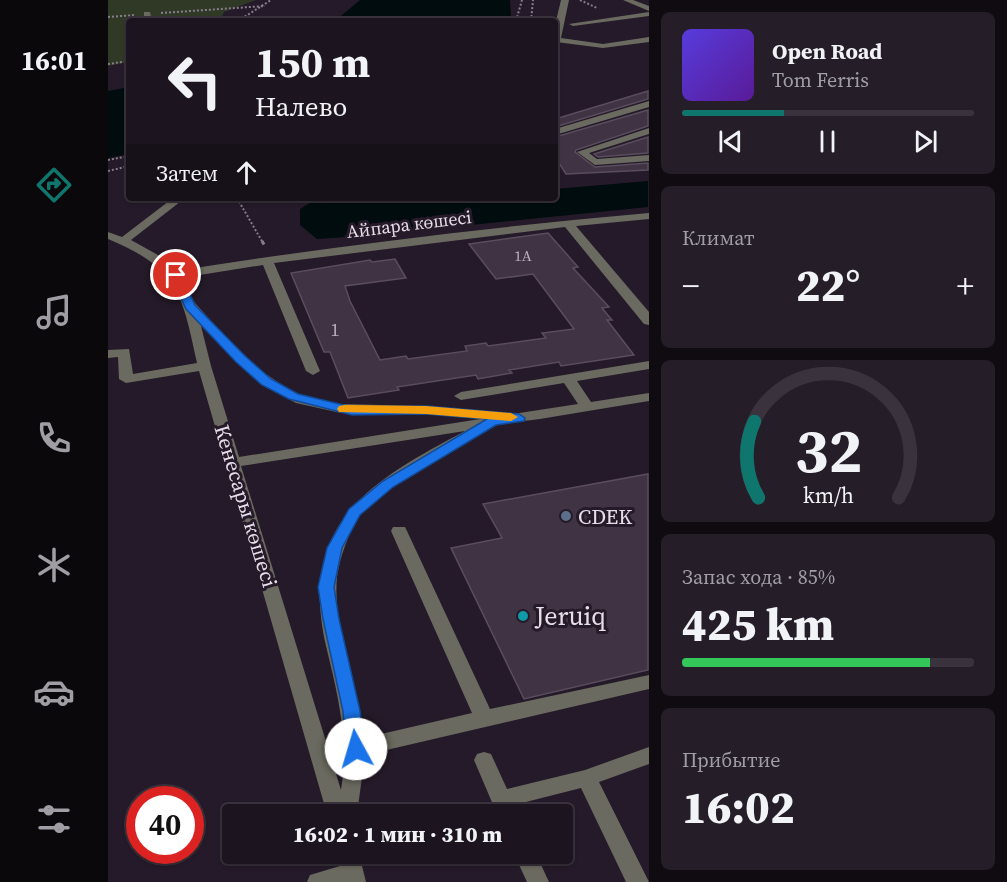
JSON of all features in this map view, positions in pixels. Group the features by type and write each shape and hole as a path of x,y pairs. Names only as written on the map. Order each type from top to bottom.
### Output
{"street":[{"path":"558,30 566,0"},
{"path":"627,0 648,9"},
{"path":"573,24 595,23 648,14"},
{"path":"558,40 603,46 648,39"},
{"path":"558,131 648,104"},
{"path":"648,131 582,152 595,162 648,158"},
{"path":"123,241 176,201"},
{"name":"Айпара көшесі","path":"176,275 270,259 567,223 648,216"},
{"path":"567,223 648,321"},
{"name":"Кенесары көшесі","path":"108,236 154,255 176,275 190,306 204,366 232,463 334,804"},
{"path":"270,259 314,371"},
{"path":"190,306 240,359 266,382 309,402 352,411 426,410 519,418"},
{"path":"108,354 124,352 126,379 204,366"},
{"path":"461,396 648,364"},
{"path":"567,377 587,407"},
{"path":"232,463 648,398"},
{"path":"349,804 356,764 356,749 351,711 326,587 335,548 354,513 388,484 492,422"},
{"path":"399,531 484,718"},
{"path":"356,749 648,682"},
{"path":"484,760 509,803 648,755"},
{"path":"586,778 638,882"},
{"path":"530,864 538,882"},
{"path":"318,882 352,870"}],"path":[{"path":"243,18 271,0"},
{"path":"517,18 522,0"},
{"path":"531,18 533,0"},
{"path":"579,0 597,8"},
{"path":"108,17 148,18 265,6"},
{"path":"108,64 126,61"},
{"path":"108,160 126,157"},
{"path":"108,171 126,167"},
{"path":"239,201 270,259"}],"green space":[{"path":"108,0 256,0 224,12 221,18 126,18 126,63 108,66"}],"shaded area":[{"path":"360,0 510,0 511,18 339,18"},
{"path":"126,88 126,155 108,158 108,91"},
{"path":"648,181 648,207 317,239 300,225 300,209 313,201 558,201 558,189"}],"building":[{"path":"648,91 648,99 558,126 558,118"},
{"path":"648,110 648,126 575,152 595,167 648,163 648,170 566,174 558,162 558,136"},
{"path":"648,137 648,153 598,157 594,154"},
{"path":"548,233 578,267 573,268 609,307 602,308 612,320 607,320 634,355 561,366 559,362 509,370 512,373 478,379 476,375 397,387 399,390 348,398 330,352 324,352 291,273 370,260 372,262 395,259 406,278 345,286 350,301 380,360 406,356 408,359 467,351 465,346 486,343 488,346 546,338 542,333 574,329 533,274 496,279 469,244"},
{"name":"Jeruiq","path":"648,474 648,670 524,699 451,548 502,538 483,504"}],"slow traffic":[{"path":"344,409 352,411 426,410 511,417"}],"place":[{"name":"CDEK","path":"566,516"},
{"name":"Jeruiq","path":"523,616"}],"route":[{"path":"176,275 190,306 240,359 266,382 294,396 309,402 352,411 426,410 519,418 492,422 388,484 354,513 335,548 326,587 351,711 356,749"}]}
